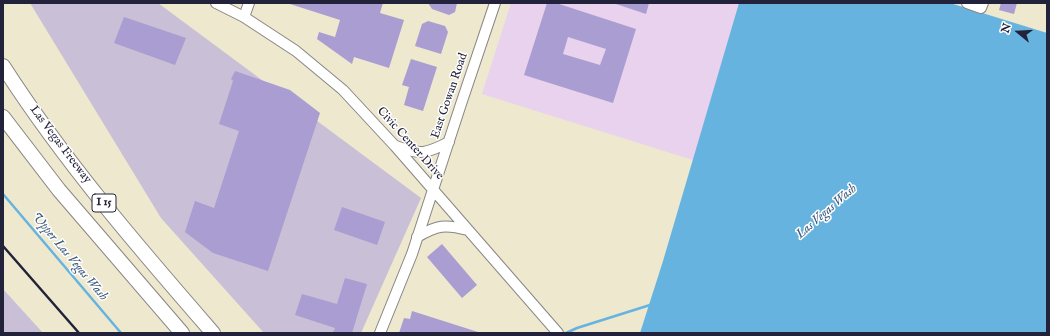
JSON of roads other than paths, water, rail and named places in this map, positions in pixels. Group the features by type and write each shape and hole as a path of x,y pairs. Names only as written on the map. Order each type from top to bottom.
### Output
{"highway":[{"name":"Las Vegas Freeway","path":"3,66 60,148 136,244 213,333"},
{"name":"I 15","path":"3,117 59,190 182,333"}],"street":[{"name":"Civic Center Drive","path":"216,3 244,17 296,51 343,90 395,146 558,333"},
{"path":"244,17 249,3"},
{"name":"East Gowan Road","path":"380,333 417,237 495,3"},
{"path":"967,3 982,5"},
{"path":"395,146 417,153 425,152 448,142"},
{"path":"417,237 439,226 450,226 468,230"}],"water":[{"path":"739,3 950,3 1047,33 1047,333 640,333 663,261"}],"waterway":[{"name":"Upper Las Vegas Wash","path":"3,194 121,333"},
{"name":"Las Vegas Wash","path":"566,333 577,328 650,305"}],"railway":[{"path":"3,246 79,333"}]}
